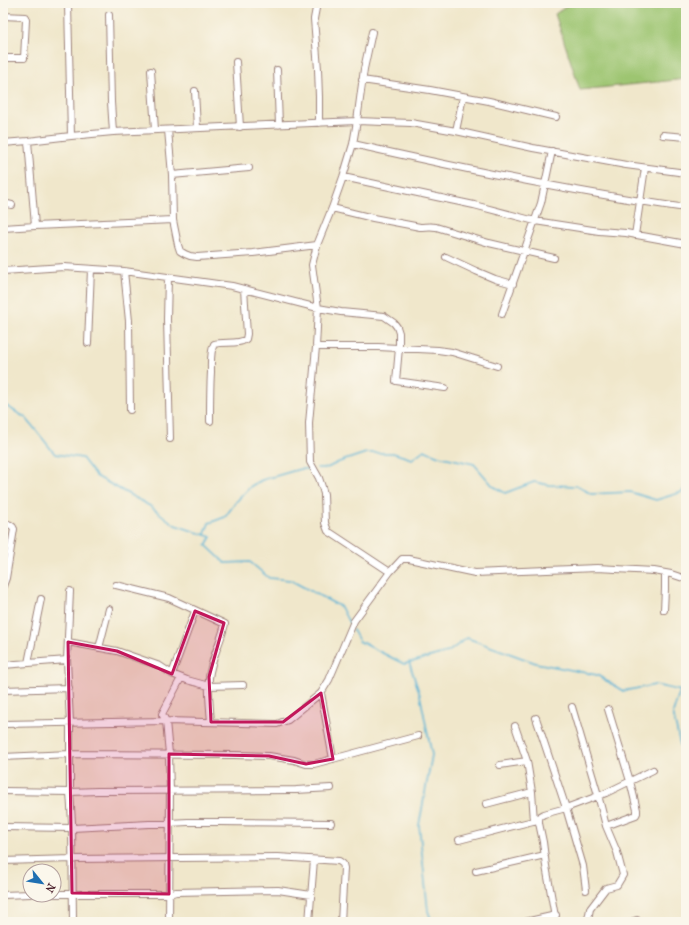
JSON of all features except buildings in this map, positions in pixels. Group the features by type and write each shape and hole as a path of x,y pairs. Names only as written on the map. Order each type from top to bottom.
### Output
{"street":[{"path":"317,3 314,19 318,69 319,123"},
{"path":"68,4 68,66 71,136"},
{"path":"109,15 113,132"},
{"path":"3,16 25,17 26,20 24,58 3,58"},
{"path":"372,32 362,80 353,144 332,208 317,245 312,265 318,308 309,423 310,462 316,472 324,494 326,527 328,531 390,572"},
{"path":"236,62 240,127"},
{"path":"277,70 279,125"},
{"path":"151,71 155,130"},
{"path":"362,80 463,96 556,117"},
{"path":"195,91 197,128"},
{"path":"456,131 463,96"},
{"path":"3,143 113,132 357,121 392,121 411,122 552,151 645,168 686,173"},
{"path":"168,130 172,175 173,220 180,251 190,256 197,257 317,245"},
{"path":"663,135 686,137"},
{"path":"28,141 35,226"},
{"path":"353,144 545,184 686,208"},
{"path":"502,314 541,203 552,151"},
{"path":"172,175 249,168"},
{"path":"635,235 645,168"},
{"path":"343,177 535,221 599,231 626,233 686,244"},
{"path":"3,203 12,205"},
{"path":"332,208 420,227 432,226 483,241 554,258"},
{"path":"3,228 173,220"},
{"path":"446,257 495,279 513,284"},
{"path":"3,271 64,267 124,271 232,286 318,308 341,312 384,316 394,323 399,333 396,381 445,388"},
{"path":"88,343 91,269"},
{"path":"124,271 129,321 130,410"},
{"path":"168,278 167,319 170,438"},
{"path":"210,421 213,347 214,344 220,342 241,342 246,339 244,289"},
{"path":"316,347 424,349 452,352 498,366"},
{"path":"3,523 10,525 14,530 6,578 3,586"},
{"path":"3,552 10,553"},
{"path":"3,724 166,721 277,724 288,720 321,694 329,680 354,621 399,560 405,558 475,573 597,568 654,571 686,579"},
{"path":"664,610 665,573"},
{"path":"116,585 169,598 225,624 209,677 211,722"},
{"path":"70,591 67,660 70,722 73,922"},
{"path":"28,663 42,599"},
{"path":"99,648 109,609"},
{"path":"172,674 194,612 197,611"},
{"path":"68,642 117,651 160,666 181,678 209,686 243,685"},
{"path":"3,665 67,660"},
{"path":"169,922 169,754 166,721 162,714 181,678"},
{"path":"3,690 69,688"},
{"path":"321,694 332,759"},
{"path":"572,707 606,826 617,852 623,875 617,885 606,888 590,909 588,922"},
{"path":"606,826 636,815 638,810 608,709"},
{"path":"536,718 566,808 583,866 586,890"},
{"path":"515,726 527,761 536,820 545,855 556,922"},
{"path":"3,757 70,754 269,756 294,760 306,764 314,764 418,736"},
{"path":"500,765 527,761"},
{"path":"459,840 536,820 544,814 566,808 606,793 653,770"},
{"path":"3,792 296,790 331,788"},
{"path":"486,804 532,792"},
{"path":"3,827 72,828 188,822 331,824"},
{"path":"476,871 545,855"},
{"path":"3,861 278,857 339,861 343,864 344,868 341,922"},
{"path":"309,922 314,860"},
{"path":"62,894 169,894 176,892 278,890 311,895"},
{"path":"3,895 22,894"},
{"path":"525,922 556,915"}],"highlighted area":[{"path":"195,611 224,623 209,677 211,722 283,722 321,693 333,759 306,764 269,756 169,754 169,894 72,893 68,642 117,651 172,674"}],"green space":[{"path":"571,3 686,3 686,79 580,90 555,14"}],"waterway":[{"path":"3,404 26,418 55,454 82,458 96,476 150,506 175,525 211,537 206,545 225,563 250,562 269,578 290,580 341,607 350,625"},
{"path":"317,468 327,468 339,462 366,453 393,453 412,459 424,450 439,456 474,464 493,486 505,493 534,482 549,485 578,486 591,494 630,492 656,500 682,492 686,486"},
{"path":"205,534 209,523 225,517 236,502 251,486 262,480 300,469 311,469"},
{"path":"353,630 359,641 404,664 448,652 467,638 536,663 597,675 623,691 655,685 686,692"},
{"path":"409,662 420,695 432,755 419,825 428,911 432,922"},
{"path":"680,691 673,713 681,749 686,757"}]}
